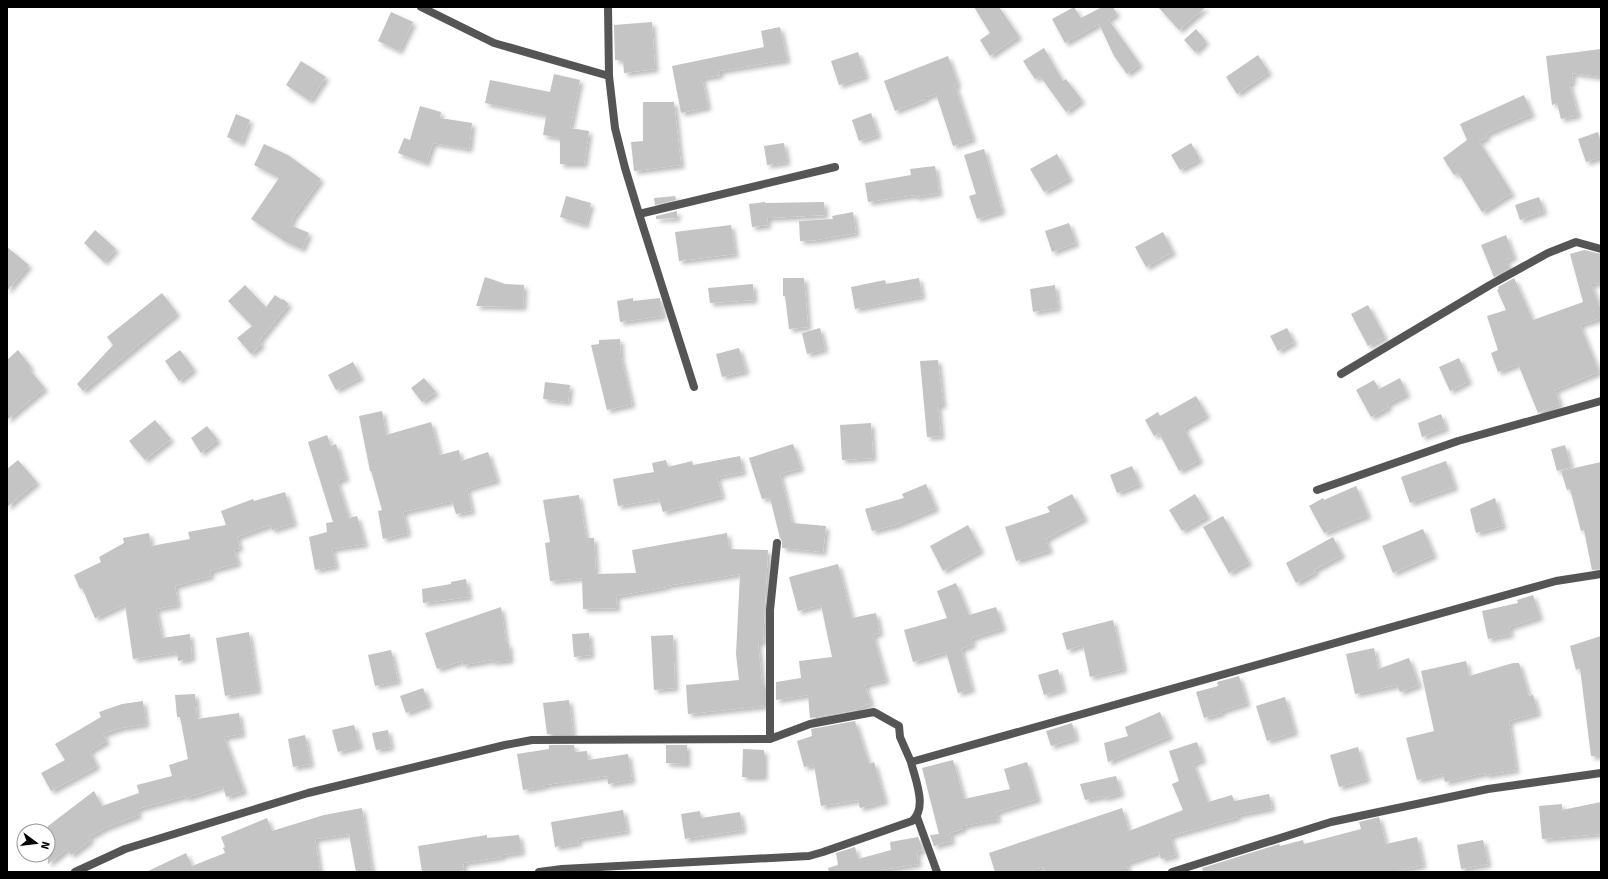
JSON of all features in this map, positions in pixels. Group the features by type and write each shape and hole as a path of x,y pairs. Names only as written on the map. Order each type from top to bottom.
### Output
{"street":[{"path":"421,7 494,43 609,76"},
{"path":"608,7 609,76 615,128 639,214 694,387"},
{"path":"639,214 835,167"},
{"path":"1341,374 1490,285 1548,253 1576,242 1601,249"},
{"path":"1317,490 1458,441 1601,401"},
{"path":"770,739 770,610 777,543"},
{"path":"911,762 1556,581 1601,574"},
{"path":"75,872 125,849 308,792 532,740 770,739 810,724 874,712 899,726 900,737 911,762 920,805 916,817 912,821 809,856 570,868 539,872"},
{"path":"1172,872 1331,822 1488,789 1601,773"},
{"path":"916,817 937,872"}],"building":[{"path":"974,7 999,7 1019,36 990,56 980,40 990,33"},
{"path":"1074,7 1081,18 1100,8 1113,7 1117,14 1108,19 1140,64 1127,74 1114,56 1099,24 1065,43 1052,19"},
{"path":"1158,7 1206,7 1179,30"},
{"path":"391,12 413,22 399,51 378,41"},
{"path":"652,22 655,69 624,73 623,60 615,60 614,25"},
{"path":"780,27 787,60 719,71 720,75 702,78 708,107 681,113 672,66 764,47 761,31"},
{"path":"1196,29 1206,41 1195,52 1184,40"},
{"path":"1044,48 1063,81 1066,79 1082,100 1066,112 1040,76 1035,79 1023,61"},
{"path":"1601,49 1601,77 1572,73 1573,82 1569,83 1578,115 1561,119 1557,103 1552,105 1546,56"},
{"path":"858,52 866,76 839,85 831,61"},
{"path":"1258,55 1269,72 1237,94 1226,77"},
{"path":"948,56 958,84 955,85 973,139 953,146 936,94 895,111 884,81"},
{"path":"301,61 326,77 310,101 286,85"},
{"path":"554,74 580,80 570,128 589,131 584,164 560,164 560,138 543,135 545,115 485,103 490,80 550,92"},
{"path":"1524,95 1532,114 1486,134 1487,138 1479,141 1512,193 1482,212 1458,173 1454,175 1443,158 1467,140 1460,124"},
{"path":"643,102 674,102 681,165 634,171 631,142 643,141"},
{"path":"420,106 441,112 440,118 472,123 469,149 433,143 426,163 398,153 404,138 410,140"},
{"path":"871,113 878,135 859,141 852,120"},
{"path":"236,114 250,120 241,143 227,137"},
{"path":"1598,132 1601,143 1601,157 1586,162 1578,139"},
{"path":"784,143 787,162 767,165 764,146"},
{"path":"1191,143 1200,159 1180,170 1171,155"},
{"path":"264,144 288,155 321,179 291,221 293,222 290,225 309,233 302,249 286,242 251,219 279,178 254,165"},
{"path":"984,149 1002,211 977,219 969,196 976,194 964,155"},
{"path":"1057,154 1070,178 1044,192 1030,169"},
{"path":"935,166 939,193 868,202 865,183 911,175 910,169"},
{"path":"566,196 591,203 585,225 560,217"},
{"path":"675,196 676,200 655,205 654,198"},
{"path":"1539,197 1544,211 1520,220 1515,205"},
{"path":"765,202 824,202 825,215 767,218 768,225 752,227 749,204"},
{"path":"677,211 677,218 656,219 656,216"},
{"path":"853,212 856,233 817,240 800,241 799,221 833,219 832,216"},
{"path":"1069,223 1076,243 1052,252 1045,231"},
{"path":"731,225 735,254 679,261 675,232"},
{"path":"95,230 116,249 104,262 84,243"},
{"path":"1163,232 1173,252 1146,267 1135,247"},
{"path":"1506,235 1514,257 1506,260 1510,268 1494,277 1481,245"},
{"path":"7,247 29,265 7,291"},
{"path":"1584,250 1601,254 1601,283 1591,284 1601,310 1601,318 1580,325 1599,372 1555,390 1560,404 1538,413 1518,364 1498,372 1491,353 1498,350 1487,316 1506,310 1497,290 1499,289 1498,287 1514,278 1533,320 1583,302 1570,254"},
{"path":"485,277 505,284 524,285 523,307 476,306"},
{"path":"783,278 804,278 808,327 789,329 785,296 783,296"},
{"path":"919,278 922,296 855,309 851,287 885,280 886,284"},
{"path":"753,284 754,300 710,303 708,288"},
{"path":"245,285 266,307 275,295 289,304 259,341 262,344 251,354 237,338 252,326 228,301"},
{"path":"1055,285 1058,308 1033,312 1030,289"},
{"path":"162,293 177,313 83,391 77,384 113,345 107,337"},
{"path":"633,298 633,301 660,298 663,316 620,322 617,301"},
{"path":"1368,305 1385,337 1368,346 1351,314"},
{"path":"820,328 825,349 807,354 802,333"},
{"path":"1287,328 1294,342 1278,351 1270,336"},
{"path":"620,339 621,358 632,404 607,410 591,345 599,344 599,340"},
{"path":"739,348 746,371 722,377 716,354"},
{"path":"18,350 31,367 29,369 45,388 7,420 7,360"},
{"path":"180,350 194,369 179,381 165,361"},
{"path":"1459,358 1469,381 1450,391 1439,367"},
{"path":"938,360 943,405 938,405 941,436 927,437 920,361"},
{"path":"353,362 361,377 336,390 328,375"},
{"path":"424,378 436,392 422,402 411,388"},
{"path":"1400,378 1407,394 1387,404 1389,407 1371,417 1356,390 1374,380 1379,389"},
{"path":"545,382 570,385 568,402 543,399"},
{"path":"1196,396 1207,415 1184,428 1200,460 1179,471 1159,433 1154,436 1145,420 1158,412 1160,416"},
{"path":"382,411 386,435 431,422 440,455 459,450 461,461 488,452 497,480 467,489 472,511 456,514 452,501 403,512 408,533 383,539 378,511 382,510 370,471 359,416"},
{"path":"1441,414 1446,428 1422,437 1418,423"},
{"path":"155,420 171,439 145,460 129,441"},
{"path":"871,423 873,458 842,460 840,425"},
{"path":"207,426 218,440 201,453 191,438"},
{"path":"327,435 331,446 336,444 346,478 337,481 349,518 357,516 365,544 332,549 336,566 315,570 309,537 327,532 326,523 333,522 308,442"},
{"path":"793,444 801,468 780,474 792,523 826,526 823,552 782,548 782,541 770,498 762,499 749,458"},
{"path":"1565,445 1571,467 1557,471 1551,449"},
{"path":"740,456 743,472 717,477 722,496 663,512 659,499 618,506 613,479 654,472 652,463 666,460 668,467 692,461 693,465"},
{"path":"18,460 37,482 7,507 7,469"},
{"path":"1446,461 1455,487 1410,503 1401,477"},
{"path":"1601,462 1601,569 1592,570 1584,530 1581,531 1570,489 1567,490 1561,471"},
{"path":"1132,466 1140,484 1117,493 1110,475"},
{"path":"926,484 936,508 896,525 872,531 865,509 904,498 902,494"},
{"path":"1356,486 1368,515 1324,533 1309,506 1323,498 1324,500"},
{"path":"285,492 294,523 272,530 270,525 237,537 240,548 234,549 238,563 210,571 211,576 175,586 178,605 156,609 162,638 190,634 192,658 178,661 177,652 133,659 125,604 95,618 82,588 80,589 74,575 101,562 99,557 124,543 123,538 149,533 151,546 190,539 188,532 226,525 221,511 253,499 254,501"},
{"path":"1072,494 1085,518 1046,539 1050,550 1016,561 1005,527 1050,512 1047,507"},
{"path":"1195,494 1208,516 1182,531 1169,510"},
{"path":"579,495 586,538 594,538 596,574 636,573 632,550 727,533 729,549 768,550 763,642 758,642 762,684 764,683 764,706 688,714 686,685 739,680 736,654 740,574 665,586 666,587 616,596 617,608 583,609 582,578 550,581 545,543 550,542 543,500"},
{"path":"1495,498 1503,526 1476,533 1470,509"},
{"path":"1223,516 1249,562 1229,573 1203,527"},
{"path":"968,525 981,550 943,571 930,546"},
{"path":"1423,529 1434,555 1393,573 1382,546"},
{"path":"1333,537 1342,555 1314,570 1316,572 1296,583 1286,563"},
{"path":"838,564 852,618 876,613 880,633 873,635 886,680 865,685 871,703 852,711 810,718 808,695 776,700 776,682 801,678 799,661 832,657 821,605 798,611 789,577"},
{"path":"466,579 469,597 423,603 422,589 451,584 451,582"},
{"path":"956,583 969,615 996,607 1003,628 971,638 973,644 961,649 972,689 958,693 946,652 913,662 904,630 947,618 937,591"},
{"path":"1533,595 1540,617 1509,627 1511,634 1488,639 1482,611 1518,603 1517,600"},
{"path":"501,607 506,644 509,644 510,660 492,662 492,660 463,665 462,661 437,669 425,633"},
{"path":"1113,620 1124,669 1090,677 1083,645 1067,650 1062,633"},
{"path":"249,632 258,690 225,696 216,638"},
{"path":"589,633 591,655 574,657 572,634"},
{"path":"673,635 675,688 654,690 651,636"},
{"path":"1601,636 1601,756 1591,756 1580,668 1576,670 1570,646"},
{"path":"1374,648 1378,669 1409,658 1419,685 1400,692 1397,685 1355,694 1346,654"},
{"path":"391,650 398,681 375,686 368,655"},
{"path":"1466,661 1469,676 1513,663 1519,663 1529,696 1533,695 1538,713 1509,721 1516,770 1486,775 1485,773 1445,782 1443,774 1417,780 1406,738 1434,731 1421,671"},
{"path":"1058,669 1063,689 1044,695 1038,675"},
{"path":"1239,676 1247,703 1221,711 1222,713 1204,718 1196,692 1218,686 1217,682"},
{"path":"423,688 429,704 406,713 400,696"},
{"path":"195,694 197,719 239,713 242,734 224,737 244,791 226,797 223,786 186,798 185,796 137,809 139,815 105,828 89,837 91,840 71,855 67,849 56,858 56,823 52,823 94,791 102,806 139,793 137,785 172,776 169,765 188,759 180,717 177,717 175,695"},
{"path":"1285,697 1295,732 1267,741 1256,706"},
{"path":"569,700 573,734 547,734 543,703"},
{"path":"143,701 146,724 121,728 103,734 107,741 90,751 97,766 51,791 41,773 65,760 55,744 101,717 99,712 122,704"},
{"path":"1160,712 1170,736 1108,762 1104,743 1128,736 1125,727"},
{"path":"855,721 869,764 874,762 885,801 860,808 858,800 821,806 814,765 804,767 797,741 812,736 811,729"},
{"path":"1072,723 1076,738 1051,746 1046,731"},
{"path":"354,725 360,746 338,752 332,730"},
{"path":"388,730 391,747 376,750 372,733"},
{"path":"305,735 311,764 293,767 288,739"},
{"path":"1197,742 1203,760 1193,763 1208,802 1232,795 1234,801 1269,794 1272,808 1237,815 1238,817 1170,836 1176,855 1161,859 1159,852 1126,863 1129,872 1045,872 1043,867 1028,872 995,872 989,853 1122,808 1129,831 1183,810 1172,784 1179,781 1169,751"},
{"path":"549,745 574,745 575,752 587,751 588,760 628,754 632,780 608,784 607,776 545,785 523,790 517,754 549,749"},
{"path":"666,745 687,745 687,764 666,763"},
{"path":"1358,747 1367,779 1339,787 1330,755"},
{"path":"743,749 764,750 764,777 742,777"},
{"path":"953,760 964,799 1010,789 1004,769 1027,762 1038,799 996,812 998,819 963,826 963,829 950,833 952,841 934,846 930,835 939,834 922,768"},
{"path":"1116,776 1121,793 1104,798 1104,796 1085,800 1080,784"},
{"path":"1601,802 1601,834 1542,839 1539,806 1562,804 1562,810"},
{"path":"362,808 372,872 356,872 349,834 315,839 320,872 146,872 186,853 192,866 225,853 223,848 225,847 221,837 267,818 272,831 324,815"},
{"path":"623,810 627,831 578,839 579,843 555,847 551,822"},
{"path":"700,811 701,818 740,812 743,830 685,839 681,814"},
{"path":"1379,817 1386,844 1417,837 1423,865 1392,872 1203,872 1202,868 1279,844 1280,846 1303,840 1304,844 1361,829 1359,822"},
{"path":"487,835 487,838 519,835 522,852 502,855 502,857 463,863 464,870 451,872 422,872 418,846"},
{"path":"918,837 923,850 917,852 918,864 881,870 882,872 829,872 828,868 838,865 836,853 855,847 858,859 891,850 890,842"},
{"path":"1483,840 1488,864 1461,869 1457,845"}]}
